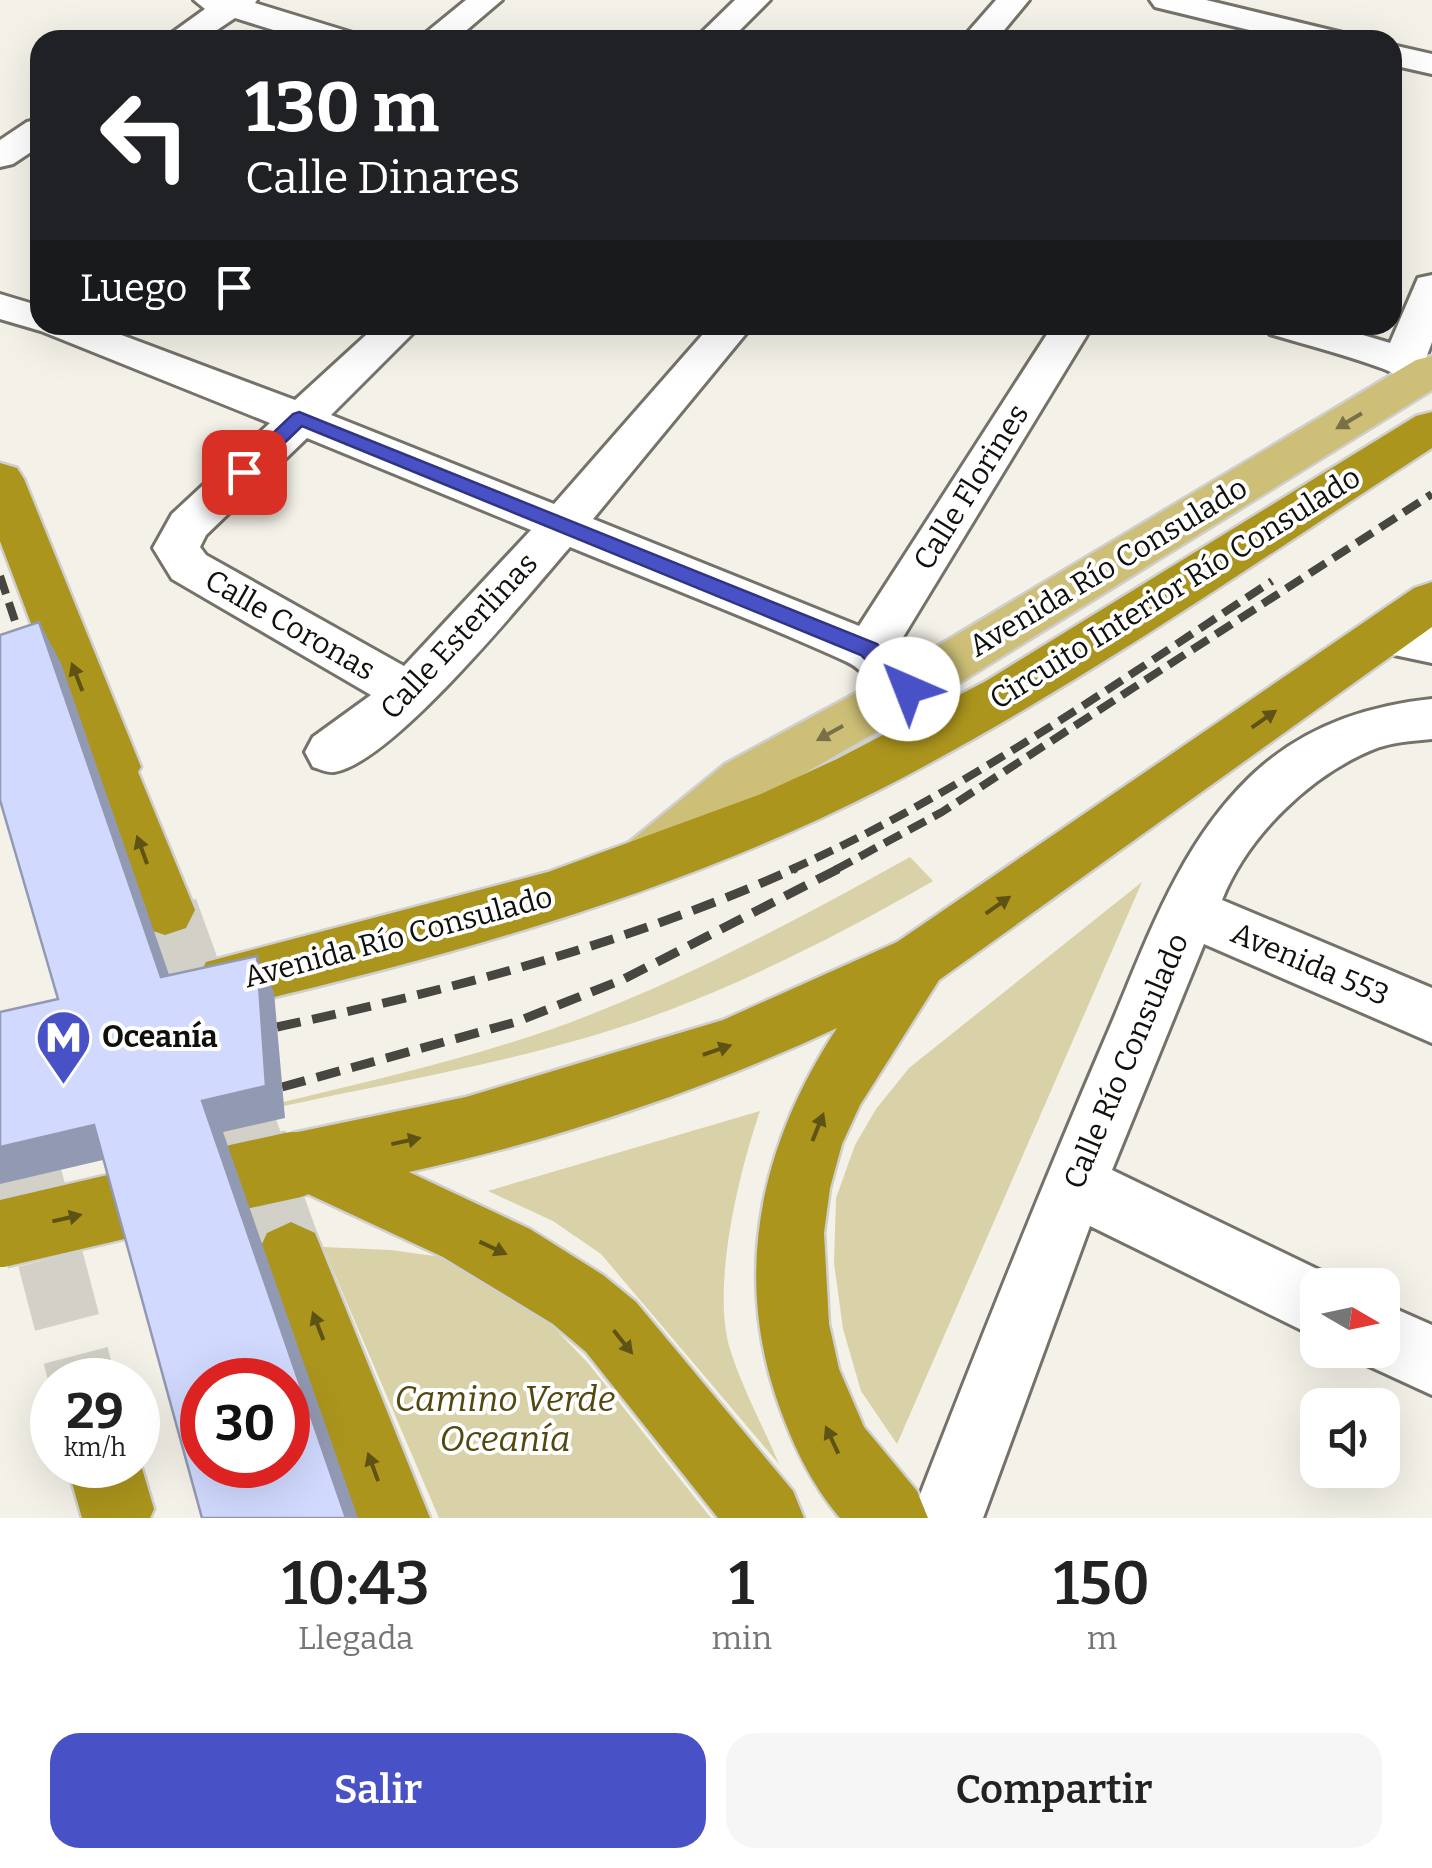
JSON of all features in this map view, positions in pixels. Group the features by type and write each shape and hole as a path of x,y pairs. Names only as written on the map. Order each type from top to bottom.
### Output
{"highway":[{"name":"Circuito Interior Río Consulado","path":"642,866 856,776 956,723 1432,427"},
{"path":"0,480 165,910"},
{"path":"766,1518 611,1327 582,1300 522,1261 280,1168 466,1128 660,1070 734,1044 918,961 1408,640 1432,601"},
{"name":"Avenida Río Consulado","path":"202,987 456,927 642,866"},
{"path":"890,1518 839,1456 813,1400 796,1344 789,1240 802,1166 827,1103 918,961"},
{"path":"0,1234 133,1203"},
{"path":"292,1257 392,1518"}],"main road":[{"name":"Avenida Río Consulado","path":"642,866 745,780 908,689 1419,369"}],"street":[{"path":"447,30 486,0"},
{"path":"722,30 754,0"},
{"path":"987,30 1013,0"},
{"path":"1166,0 1296,30"},
{"path":"192,30 228,2 311,30"},
{"path":"1402,56 1432,64"},
{"path":"0,156 30,136"},
{"path":"1315,335 1419,369 1432,287"},
{"path":"0,306 30,315"},
{"path":"86,335 869,650 908,689"},
{"path":"299,418 390,335"},
{"name":"Calle Esterlinas","path":"332,752 374,726 411,694 562,527 725,335"},
{"name":"Calle Florines","path":"869,650 1067,335"},
{"name":"Calle Coronas","path":"299,418 188,526 176,548 189,566 411,694"},
{"name":"Calle Río Consulado","path":"946,1518 1075,1184 1188,911 1220,848 1242,818 1298,766 1355,732 1383,724 1432,719"},
{"name":"Avenida 553","path":"1188,911 1432,1016"},
{"path":"1075,1184 1300,1296"},
{"path":"1400,1346 1432,1362"}],"green space":[{"path":"910,857 933,881 805,950 672,1009 527,1053 279,1107 279,1103 485,1051 598,1012 734,950"},
{"path":"1142,882 897,1444 861,1391 843,1329 834,1263 836,1198 855,1145 876,1109 909,1068"},
{"path":"760,1111 730,1230 725,1323 735,1364 779,1464 601,1254 553,1221 488,1191"},
{"name":"Camino Verde Oceanía","path":"323,1247 449,1258 540,1313 588,1363 711,1518 439,1518"}],"building":[{"path":"39,622 161,977 257,956 266,1086 202,1101 291,1358 180,1358 180,1438 94,1125 0,1147 0,1012 58,999 0,800 0,635"},
{"path":"310,1414 346,1518 202,1518 194,1488 310,1488"}],"tunnel":[{"path":"165,910 291,1257"},
{"path":"0,1065 76,1358"}],"railway":[{"path":"835,870 942,812 1432,494"},
{"path":"0,576 27,657"},
{"path":"790,870 977,772 1272,581"},
{"path":"277,1027 410,997 541,961 670,919 796,868"},
{"path":"282,1087 516,1022 624,979 840,868"}],"place":[{"name":"Oceanía","path":"63,1086"}],"route":[{"path":"244,472 299,418 869,650 908,689"}]}
